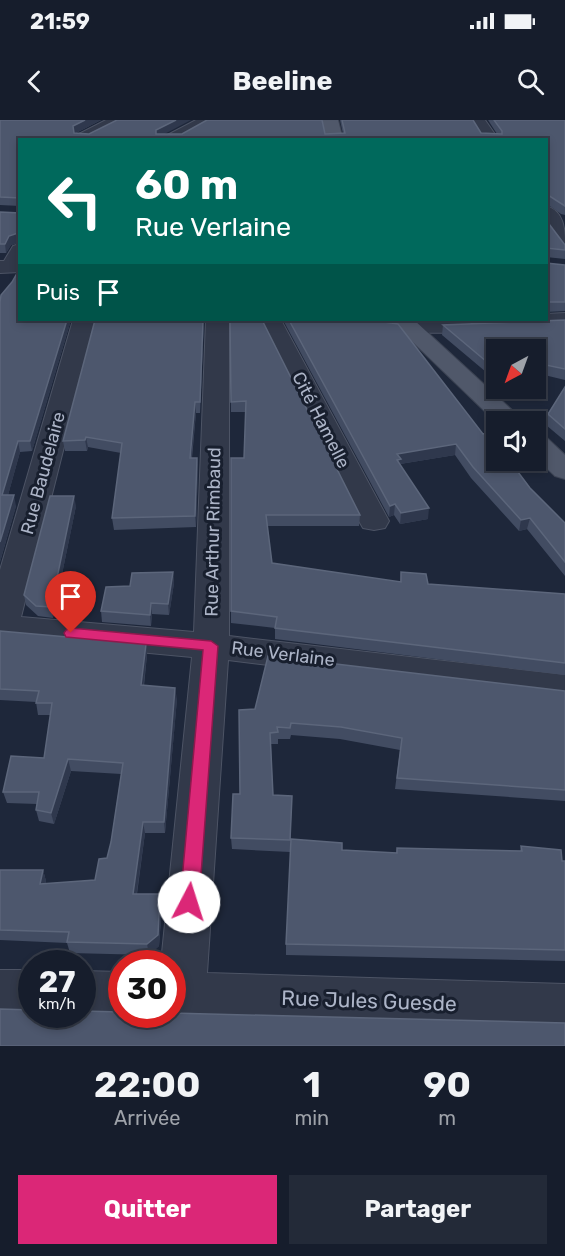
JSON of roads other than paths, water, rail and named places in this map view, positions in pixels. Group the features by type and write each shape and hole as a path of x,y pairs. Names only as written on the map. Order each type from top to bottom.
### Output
{"main road":[{"path":"330,120 334,138"},
{"path":"403,322 500,411"},
{"path":"546,452 565,470"}],"street":[{"path":"82,136 120,120"},
{"path":"170,138 209,120"},
{"path":"477,120 490,138"},
{"path":"548,215 565,238"},
{"path":"0,267 12,267 18,254"},
{"path":"548,320 565,320"},
{"name":"Rue Baudelaire","path":"1,627 84,321"},
{"name":"Rue Arthur Rimbaud","path":"181,950 211,646 218,321"},
{"name":"Cité Hamelle","path":"270,321 374,522"},
{"path":"384,321 484,321"},
{"name":"Rue Verlaine","path":"1,627 211,646 565,688"},
{"path":"0,993 18,993"},
{"name":"Rue Jules Guesde","path":"186,995 565,1007"}]}
